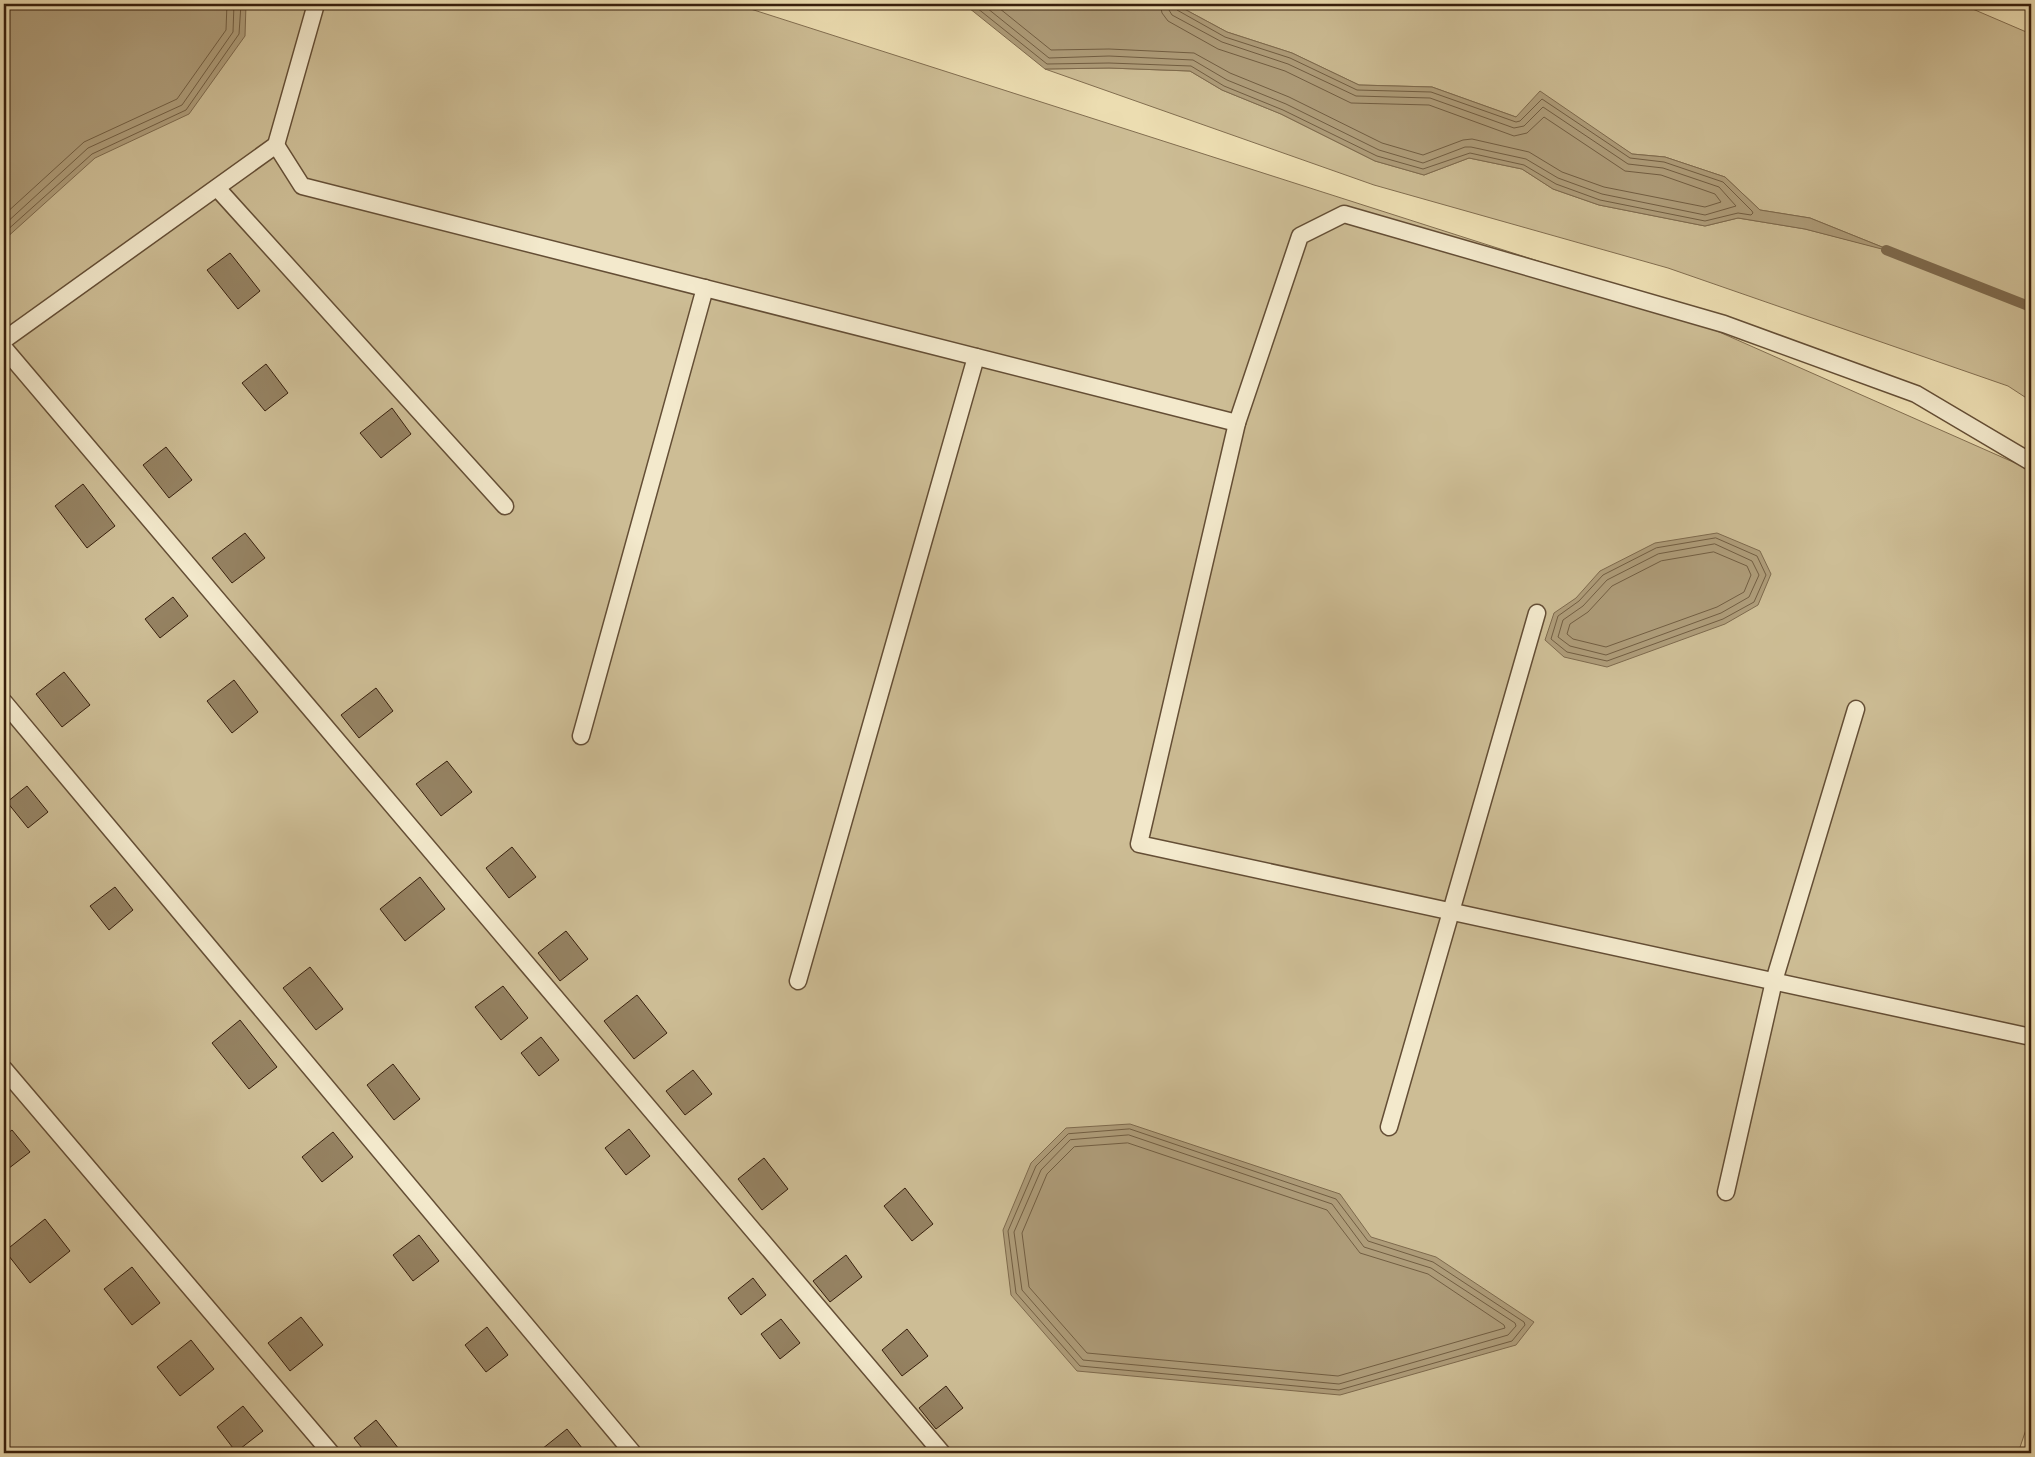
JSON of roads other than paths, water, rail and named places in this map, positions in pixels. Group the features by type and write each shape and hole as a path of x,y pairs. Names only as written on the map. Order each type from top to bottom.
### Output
{"lane":[{"path":"4,340 276,145 316,4"},
{"path":"276,145 302,186 1237,423"},
{"path":"217,188 505,506"},
{"path":"2031,462 1916,394 1724,324 1344,214 1300,236 1237,423 1139,844 2031,1037"},
{"path":"581,736 705,288"},
{"path":"4,348 942,1453"},
{"path":"798,982 976,357"},
{"path":"1390,1127 1537,613"},
{"path":"4,702 632,1453"},
{"path":"1726,1192 1774,982 1856,709"},
{"path":"4,1069 331,1453"}],"water":[{"path":"4,4 246,4 245,36 189,114 95,158 4,240"},
{"path":"951,4 1175,4 1227,32 1292,53 1359,85 1432,87 1516,117 1540,91 1632,154 1665,157 1725,177 1760,210 1810,218 1897,253 1805,229 1738,218 1705,226 1599,205 1553,189 1522,169 1469,158 1424,175 1375,161 1281,114 1222,90 1190,71 1109,68 1045,69 969,8"},
{"path":"1717,533 1760,551 1771,574 1758,605 1725,624 1607,667 1564,657 1545,640 1554,613 1576,598 1600,571 1655,543"},
{"path":"1130,1124 1340,1194 1371,1237 1436,1257 1534,1322 1516,1345 1340,1395 1077,1371 1011,1295 1003,1230 1031,1163 1066,1128"}],"waterway":[{"path":"1886,250 2031,307"}]}
